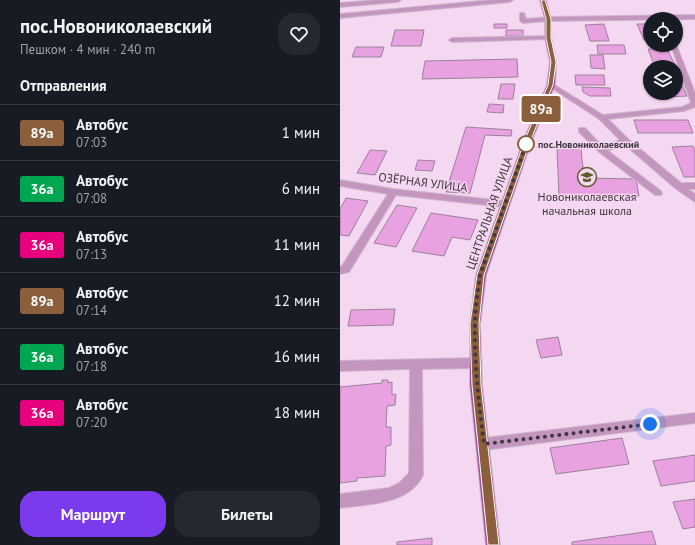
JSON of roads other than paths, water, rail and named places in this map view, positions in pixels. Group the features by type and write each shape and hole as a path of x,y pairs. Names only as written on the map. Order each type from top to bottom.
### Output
{"main road":[{"name":"ЦЕНТРАЛЬНАЯ УЛИЦА","path":"493,545 484,444 476,385 475,324 480,275 527,142 551,85 553,62 548,38 548,19 543,0"}],"street":[{"path":"340,5 398,0"},
{"path":"340,16 510,0"},
{"path":"522,14 523,21 548,19 643,18"},
{"path":"683,17 695,17"},
{"path":"452,40 548,38"},
{"path":"602,117 684,109 695,103 677,52"},
{"path":"551,85 602,117 625,141 695,199"},
{"path":"582,130 602,150 658,192"},
{"path":"602,150 625,141"},
{"name":"ОЗЁРНАЯ УЛИЦА","path":"340,184 393,192 504,204"},
{"path":"678,186 695,186"},
{"path":"340,270 345,270 393,192"},
{"path":"340,366 476,363"},
{"path":"340,501 390,494 404,487 416,475 416,364"},
{"path":"484,444 695,418"}],"place":[{"name":"пос.Новониколаевский","path":"526,144"},
{"name":"Новониколаевская начальная школа","path":"587,177"}]}
